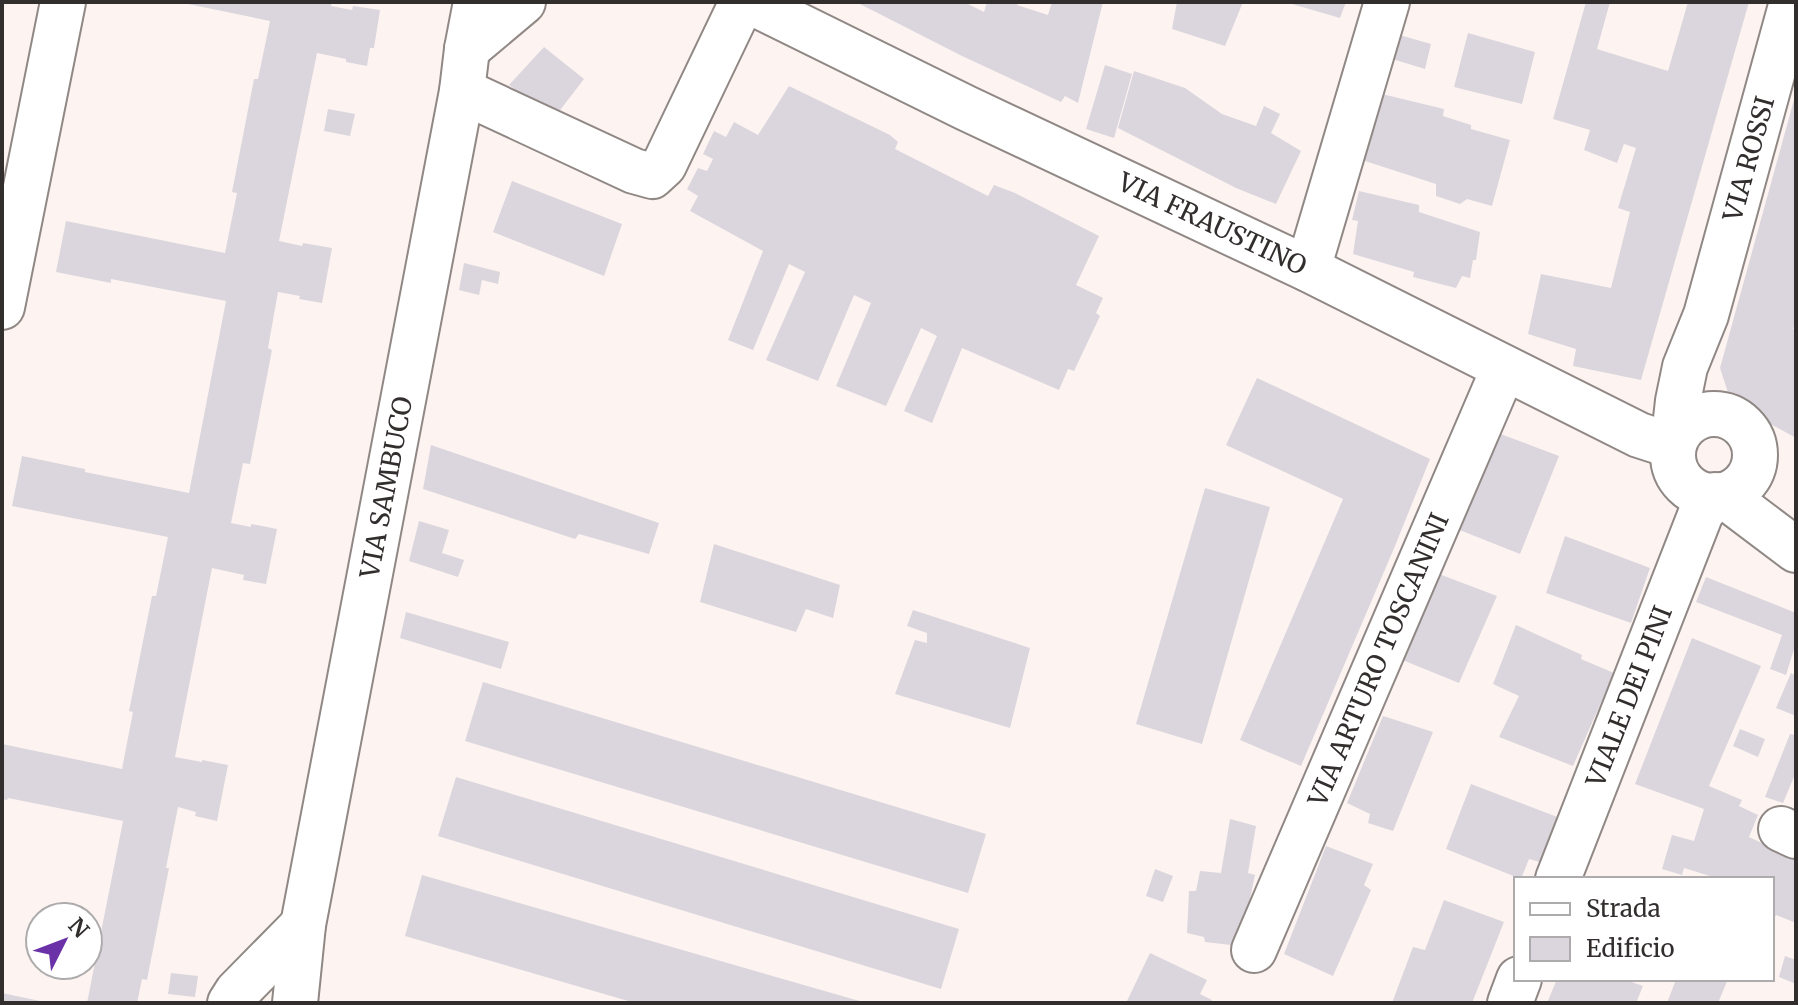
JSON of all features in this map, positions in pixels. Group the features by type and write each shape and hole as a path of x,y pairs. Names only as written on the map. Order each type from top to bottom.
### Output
{"street":[{"path":"2,307 63,2"},
{"name":"VIA SAMBUCO","path":"295,1003 303,925 462,91 476,2"},
{"path":"467,49 523,2"},
{"path":"462,91 634,171 652,176 664,165 742,2"},
{"name":"VIA FRAUSTINO","path":"751,2 966,108 1308,269 1639,435 1673,446"},
{"name":"VIA ROSSI","path":"1673,446 1685,367 1706,315 1792,2"},
{"path":"1308,269 1381,21"},
{"name":"VIA ROSSI","path":"1706,315 1712,390 1731,418"},
{"name":"VIA ARTURO TOSCANINI","path":"1254,950 1504,368"},
{"path":"1717,492 1755,452 1743,426 1731,418 1716,414 1702,416 1679,433 1673,446 1673,460 1682,482 1717,492 1766,491 1796,525"},
{"path":"1717,492 1796,550"},
{"name":"VIALE DEI PINI","path":"1559,877 1717,492"},
{"path":"230,1003 237,992 303,925"},
{"path":"1510,1003 1518,981"}],"building":[{"path":"332,2 331,6 352,10 353,6 380,10 374,48 370,48 367,66 317,53 279,241 332,248 322,303 278,292 268,348 272,350 250,464 243,463 231,523 277,529 266,584 243,580 244,575 212,568 175,757 228,765 217,821 195,816 196,812 178,807 147,980 142,979 137,1003 87,1003 91,981 104,981 104,917 123,821 2,799 2,744 122,769 133,712 129,711 152,596 156,596 168,537 12,506 22,456 189,493 226,301 56,272 66,221 225,253 237,193 232,192 254,79 258,79 270,21 183,3"},
{"path":"856,2 964,2 984,12 987,2 1018,2 1017,5 1048,15 1052,2 1103,2 1078,103 1065,96 1061,102"},
{"path":"1177,2 1243,2 1225,46 1172,29"},
{"path":"1285,2 1346,2 1340,18"},
{"path":"1586,2 1610,2 1597,49 1668,71 1688,2 1749,2 1641,380 1573,366 1576,349 1528,334 1541,274 1611,288 1630,212 1618,208 1636,148 1624,144 1617,163 1584,150 1590,130 1553,119"},
{"path":"1468,33 1535,52 1522,104 1454,87"},
{"path":"1396,34 1431,44 1425,69 1389,58"},
{"path":"544,47 584,79 554,118 509,85"},
{"path":"1105,65 1132,74 1114,138 1086,129"},
{"path":"1134,71 1185,88 1222,114 1256,126 1264,106 1280,114 1271,133 1301,151 1276,204 1236,188 1118,128"},
{"path":"789,86 890,135 898,142 895,149 988,196 994,185 1099,236 1076,285 1103,298 1096,313 1100,316 1074,371 1068,369 1059,390 962,348 932,423 904,411 937,336 921,328 886,406 836,386 871,303 854,295 818,381 766,360 805,272 789,264 753,350 728,340 763,251 690,211 698,196 687,189 698,168 707,171 713,159 703,154 714,131 726,137 734,122 758,135"},
{"path":"1382,94 1444,109 1443,116 1471,125 1471,129 1510,140 1492,206 1467,199 1460,204 1436,196 1436,184 1362,160"},
{"path":"1795,96 1796,321 1793,329 1796,330 1796,438 1731,402 1720,368"},
{"path":"328,109 355,114 350,136 324,131"},
{"path":"512,181 622,224 604,276 493,232"},
{"path":"1359,191 1419,205 1419,212 1480,232 1470,278 1462,276 1456,288 1413,277 1414,272 1353,254 1358,221 1352,220"},
{"path":"464,263 500,272 498,284 482,280 479,295 459,290"},
{"path":"1257,378 1430,459 1301,766 1240,740 1343,499 1226,445"},
{"path":"1490,430 1559,456 1520,554 1452,527"},
{"path":"431,445 659,523 649,554 579,534 575,539 423,489"},
{"path":"1205,488 1270,507 1202,744 1136,724"},
{"path":"419,521 449,530 442,553 464,560 458,577 409,561"},
{"path":"1565,536 1650,568 1631,623 1546,593"},
{"path":"714,544 840,585 833,618 806,609 796,632 700,602"},
{"path":"1439,574 1497,596 1459,683 1400,659"},
{"path":"1706,577 1796,613 1796,643 1786,675 1770,669 1782,635 1696,602"},
{"path":"913,610 1030,648 1010,728 895,694 915,640 927,643 927,633 907,626"},
{"path":"406,612 509,642 501,669 400,638"},
{"path":"1516,625 1614,673 1573,766 1499,737 1519,696 1493,684"},
{"path":"1692,638 1761,666 1709,786 1742,800 1739,806 1758,815 1749,837 1796,859 1796,923 1776,915 1774,920 1774,877 1713,877 1684,868 1682,875 1662,869 1672,835 1694,841 1704,809 1635,784"},
{"path":"1791,673 1796,676 1796,716 1776,708"},
{"path":"483,682 986,834 968,893 465,741"},
{"path":"1383,716 1433,732 1393,831 1368,823 1370,814 1347,803"},
{"path":"1740,729 1765,739 1758,757 1733,746"},
{"path":"1790,734 1796,735 1796,772 1783,803 1765,797"},
{"path":"456,777 959,929 941,989 438,836"},
{"path":"1471,784 1560,818 1543,863 1529,859 1522,877 1446,849"},
{"path":"1230,819 1256,826 1248,873 1255,875 1240,946 1205,942 1204,937 1187,933 1189,891 1196,891 1200,871 1221,873"},
{"path":"1326,846 1373,864 1364,885 1371,890 1333,976 1284,954"},
{"path":"1155,869 1173,876 1163,902 1146,896"},
{"path":"422,875 863,1003 635,1003 405,936"},
{"path":"1444,900 1504,922 1472,1003 1392,1003 1413,947 1425,950"},
{"path":"1150,953 1207,980 1200,994 1212,1000 1210,1003 1126,1003"},
{"path":"1785,956 1796,960 1796,984 1779,977"},
{"path":"171,973 198,976 195,997 168,994"},
{"path":"1556,981 1629,981 1643,986 1636,1003 1547,1003"},
{"path":"1727,981 1718,1003 1667,1003 1675,982"},
{"path":"2,993 45,1002 45,1003 2,1003"}]}
